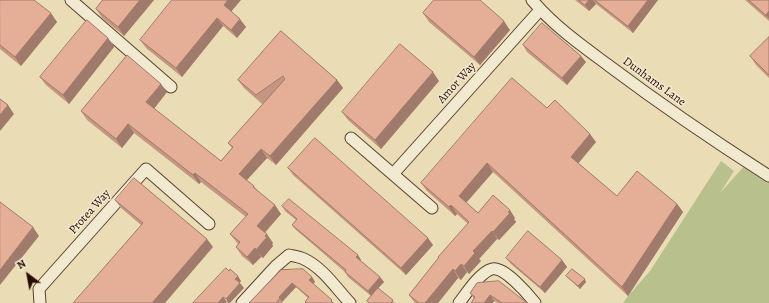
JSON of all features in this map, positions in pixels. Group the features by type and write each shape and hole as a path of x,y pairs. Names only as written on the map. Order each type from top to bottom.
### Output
{"street":[{"path":"71,0 171,87"},
{"name":"Dunhams Lane","path":"532,0 559,28 618,73 700,131 769,176"},
{"name":"Amor Way","path":"393,174 540,10"},
{"path":"351,138 432,208"},
{"name":"Protea Way","path":"40,303 39,289 146,169 209,224"},
{"path":"242,303 276,266 289,255 304,259 317,268 331,281 350,303"},
{"path":"459,303 480,277 492,269 500,270 509,276 535,303"}],"green space":[{"path":"721,161 734,171 720,193 748,162 769,176 769,303 623,303 650,271"}],"building":[{"path":"0,0 34,0 51,13 15,57 0,45"},
{"path":"103,0 140,0 118,27 96,9"},
{"path":"172,0 228,0 224,5 240,19 231,30 217,18 176,68 140,40"},
{"path":"434,0 480,0 504,21 474,57 423,13"},
{"path":"579,0 589,0 585,5"},
{"path":"595,0 648,0 628,26"},
{"path":"749,0 769,0 769,11 766,15"},
{"path":"87,20 108,38 63,95 40,77"},
{"path":"542,23 581,56 562,78 523,45"},
{"path":"281,31 337,80 270,156 261,149 239,174 275,205 257,226 267,234 265,236 267,237 256,250 255,248 247,257 236,247 240,242 230,234 248,214 195,173 193,175 128,124 116,139 81,111 127,55 161,84 146,102 221,161 233,147 228,143 285,79 283,76 256,95 238,80"},
{"path":"769,37 769,75 750,56"},
{"path":"400,44 433,72 375,140 342,112"},
{"path":"512,78 547,108 555,100 590,134 571,157 617,196 637,171 677,204 622,287 487,163 459,196 478,213 493,195 510,210 508,212 510,213 473,251 475,253 464,266 461,264 455,271 453,269 425,303 419,303 409,295 438,257 469,222 451,205 449,207 421,183"},
{"path":"0,99 8,105 0,115"},
{"path":"315,138 428,238 401,268 288,168"},
{"path":"134,178 207,239 152,303 73,303 143,223 115,200"},
{"path":"289,199 358,255 356,257 380,277 368,291 345,272 346,270 292,225 297,219 282,206"},
{"path":"0,202 33,227 0,270"},
{"path":"528,231 562,260 540,287 506,258"},
{"path":"226,268 229,271 230,269 238,276 235,279 240,283 226,299 223,297 218,303 193,303"},
{"path":"303,269 312,277 309,280 332,300 331,301 333,303 307,303 305,302 309,297 292,283 279,297 280,298 276,303 249,303 281,270"},
{"path":"572,269 585,279 578,286 566,276"},
{"path":"499,281 527,303 502,303 490,295 484,303 471,303 475,297 470,293 477,283"},
{"path":"378,288 393,300 391,303 369,303 367,301"}]}
